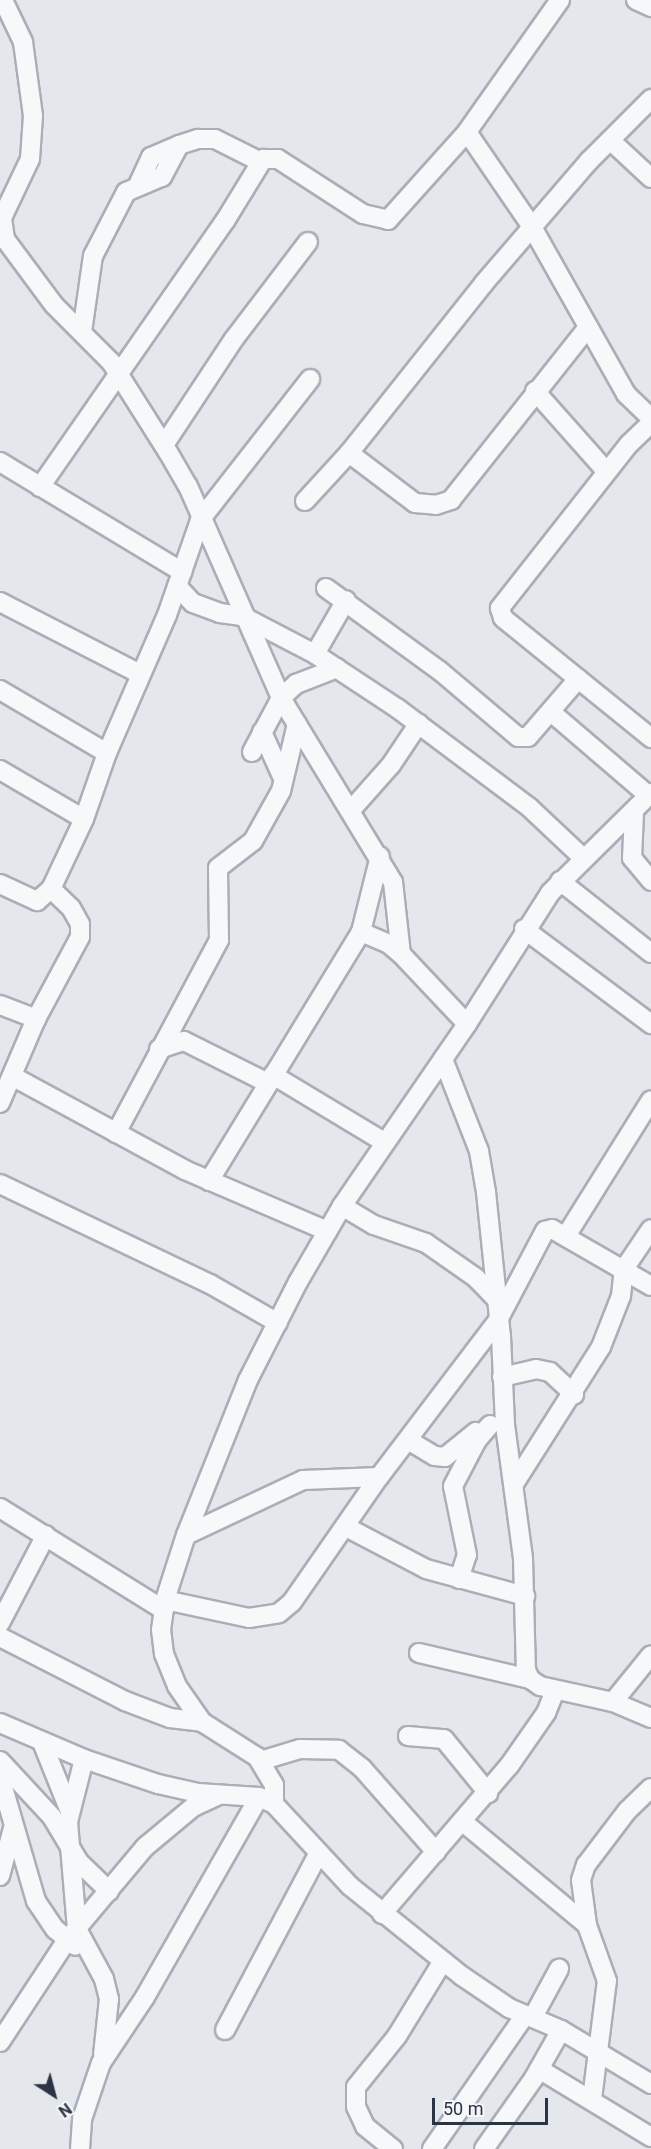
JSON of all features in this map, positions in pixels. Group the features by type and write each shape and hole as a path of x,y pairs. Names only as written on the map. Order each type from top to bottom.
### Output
{"street":[{"path":"3,0 23,42 33,116 30,159 8,201 2,232 23,267 119,373 188,486 200,520 242,616 281,698 380,856 397,898 401,954"},
{"path":"40,487 261,162 271,157 278,159 363,214 388,220 467,132 560,0"},
{"path":"636,0 651,7"},
{"path":"305,501 350,453 532,227 610,140 651,99"},
{"path":"467,132 532,227 626,394 651,418"},
{"path":"82,332 93,256 120,201 138,185 162,177 179,145 215,139 261,162"},
{"path":"610,140 651,178"},
{"path":"164,445 234,339 308,242"},
{"path":"350,453 416,503 436,506 450,500 588,327"},
{"path":"0,884 37,901 51,890 84,819 107,753 179,579 200,520 310,379"},
{"path":"535,391 606,471"},
{"path":"651,423 606,471 500,608 503,618 651,738"},
{"path":"0,462 179,579 193,603 220,613 242,616 315,654 419,723 530,808 583,858"},
{"path":"326,588 346,600 518,737 528,736 578,679"},
{"path":"315,654 346,600"},
{"path":"0,602 140,674"},
{"path":"252,752 281,698 296,684 337,668"},
{"path":"0,690 107,753"},
{"path":"101,2063 145,1997 267,1800 274,1785 260,1761 202,1722 177,1686 164,1654 164,1605 186,1535 248,1380 342,1206 467,1024 524,929 560,881 634,813 650,794 551,712"},
{"path":"351,810 391,765 419,723"},
{"path":"116,1133 219,940 218,868 254,841 281,791 282,778 297,724"},
{"path":"262,732 280,766 282,778"},
{"path":"0,770 84,819"},
{"path":"632,858 634,813"},
{"path":"598,844 632,858 651,881"},
{"path":"209,1181 361,932 380,856"},
{"path":"560,881 651,953"},
{"path":"0,1103 36,1019 80,938 80,924 71,908 51,890"},
{"path":"524,929 651,1024"},
{"path":"361,932 389,944 401,954 467,1024"},
{"path":"0,1005 36,1019"},
{"path":"159,1049 184,1041 270,1079 384,1142"},
{"path":"443,1059 479,1152 498,1301 502,1377 498,1425 514,1484 525,1596 525,1653 530,1679"},
{"path":"12,1076 209,1181 327,1231"},
{"path":"566,1236 651,1100"},
{"path":"0,1185 210,1284 278,1323"},
{"path":"342,1206 374,1225 426,1243 476,1278 498,1301"},
{"path":"0,1508 164,1605 249,1618 279,1613 292,1602 348,1528 379,1478 498,1320 540,1237 552,1229 651,1286"},
{"path":"514,1484 574,1394 613,1320 621,1296 624,1269 651,1229"},
{"path":"502,1377 536,1369 550,1372 574,1394"},
{"path":"408,1440 435,1456 444,1456 498,1425"},
{"path":"459,1579 467,1555 453,1486 477,1440 498,1425"},
{"path":"186,1535 303,1480 379,1478"},
{"path":"348,1528 426,1569 525,1596"},
{"path":"0,1623 46,1535"},
{"path":"0,1638 124,1701 170,1718 202,1722"},
{"path":"419,1653 530,1679 555,1690 613,1702 651,1718"},
{"path":"613,1702 651,1655"},
{"path":"382,1914 488,1793 538,1725 555,1690"},
{"path":"0,1723 84,1759 158,1784 267,1800 318,1854 382,1914 491,1998 561,2030 651,2084"},
{"path":"408,1736 444,1740 488,1793"},
{"path":"42,1742 63,1788 69,1811 72,1934"},
{"path":"260,1761 300,1749 325,1747 339,1750 370,1776 436,1852"},
{"path":"69,1811 84,1759"},
{"path":"0,1761 26,1786 69,1843 79,1862 109,1891"},
{"path":"0,1777 36,1901 44,1916 72,1934 89,1956 104,1979 109,1999 108,2039 82,2119 80,2149"},
{"path":"592,2099 607,1981 587,1925 581,1880 586,1865 627,1811 651,1788"},
{"path":"0,2042 72,1934 145,1847 193,1807 222,1794"},
{"path":"464,1822 587,1925"},
{"path":"0,1876 14,1826"},
{"path":"225,2030 318,1854"},
{"path":"393,2149 365,2126 356,2107 356,2087 397,2036 442,1961"},
{"path":"432,2149 529,2016 559,1970"},
{"path":"483,2149 539,2069 561,2030"},
{"path":"539,2069 592,2099 651,2137"}]}
